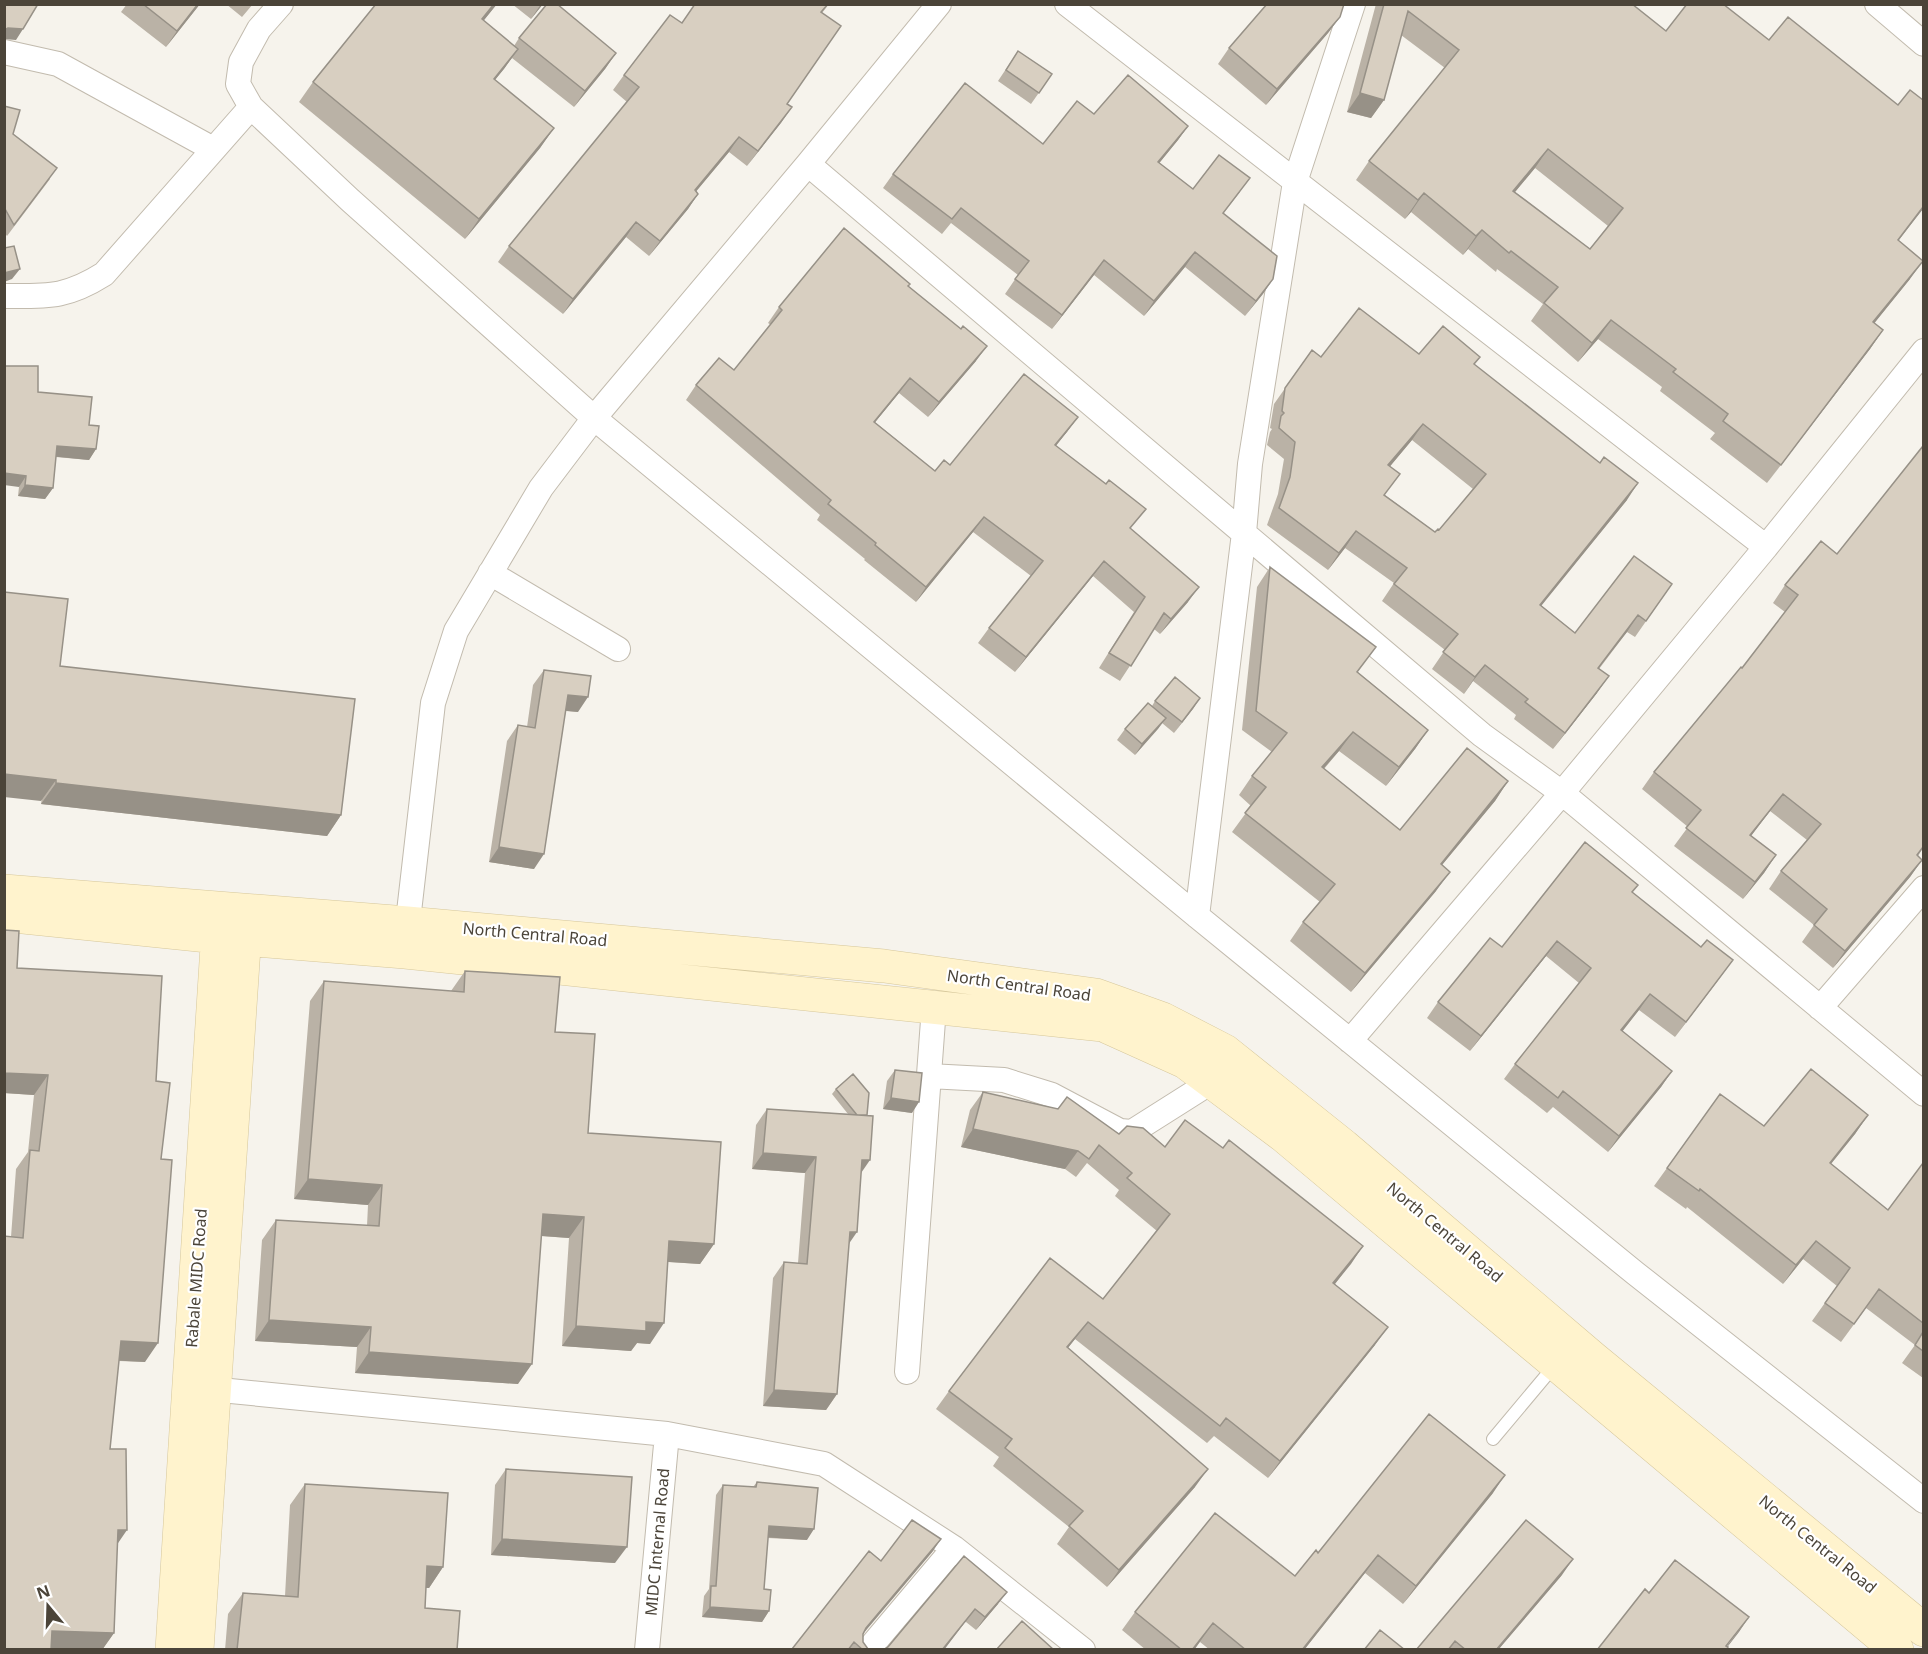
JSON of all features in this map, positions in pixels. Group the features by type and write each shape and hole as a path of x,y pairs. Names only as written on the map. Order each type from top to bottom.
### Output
{"main road":[{"name":"North Central Road","path":"4,891 232,923"},
{"name":"North Central Road","path":"4,915 232,923 406,937 884,966 1096,995 1163,1019 1225,1051 1344,1146 1602,1366 1923,1630"},
{"name":"Rabale MIDC Road","path":"197,1650 202,1388 232,923"},
{"name":"North Central Road","path":"406,937 934,1007 1103,1025 1185,1062 1286,1137 1897,1650"},
{"name":"Rabale MIDC Road","path":"172,1650 202,1388"}],"street":[{"path":"280,4 259,29 241,62 238,84 251,106 350,200 594,418 1350,1041 1635,1273 1923,1501"},
{"path":"406,937 433,703 456,631 541,488 594,418 939,4"},
{"path":"1067,4 1766,547"},
{"path":"1197,916 1244,533 1250,464 1295,182 1353,4"},
{"path":"1877,4 1923,44"},
{"path":"4,52 58,64 213,149"},
{"path":"4,296 43,296 69,292 83,287 104,274 251,106"},
{"path":"808,164 1482,735 1562,793 1923,1094"},
{"path":"1350,1041 1562,793 1766,547 1923,351"},
{"path":"490,573 618,649"},
{"path":"1820,1008 1923,888"},
{"path":"907,1372 934,1007"},
{"path":"928,1076 1004,1080 1053,1095 1120,1131 1132,1132 1211,1082"},
{"path":"202,1388 667,1434 824,1464 954,1548 1083,1650"},
{"name":"MIDC Internal Road","path":"647,1650 667,1434"},
{"path":"868,1650 954,1548"}],"lane":[{"path":"1493,1439 1556,1364"}],"building":[{"path":"4,4 38,4 23,29 4,30"},
{"path":"143,4 198,4 177,31"},
{"path":"376,4 494,4 482,19 518,49 494,79 554,128 479,219 313,82"},
{"path":"547,4 557,4 616,53 585,91 519,38"},
{"path":"695,4 828,4 821,12 841,26 787,104 792,107 758,151 739,137 695,190 698,194 660,241 636,222 573,299 509,246 639,87 624,75 670,15 682,23"},
{"path":"1267,4 1344,4 1340,17 1277,89 1229,48"},
{"path":"1384,4 1632,4 1666,31 1687,4 1723,4 1769,40 1788,17 1898,105 1910,90 1923,100 1923,207 1898,240 1923,261 1873,322 1883,330 1781,465 1723,421 1728,414 1673,372 1676,369 1611,320 1592,343 1544,303 1558,287 1511,251 1509,253 1482,230 1476,236 1424,193 1418,200 1369,161 1459,50 1408,11 1384,100 1360,93","holes":["1548,149 1623,208 1590,249 1513,191"]},
{"path":"1018,51 1052,74 1039,93 1006,70"},
{"path":"1128,75 1188,126 1158,162 1193,189 1219,155 1250,178 1223,213 1277,256 1273,279 1256,301 1195,252 1154,301 1104,260 1062,315 1015,279 1029,261 961,208 952,219 893,174 965,83 1043,144 1077,101 1094,114"},
{"path":"4,106 20,110 13,134 57,168 14,225 4,207"},
{"path":"844,228 910,284 908,286 961,329 963,326 987,346 939,402 910,378 874,422 935,471 944,460 950,465 1024,374 1078,417 1055,445 1106,484 1109,480 1146,509 1130,528 1199,587 1171,619 1164,613 1131,666 1109,653 1145,597 1104,561 1026,657 989,628 1043,561 984,517 926,587 828,504 831,500 696,385 719,358 734,370 782,310 779,307"},
{"path":"14,246 20,269 4,273 4,248"},
{"path":"1359,308 1419,354 1443,326 1480,357 1474,364 1600,463 1604,457 1638,483 1540,605 1575,633 1634,556 1672,584 1646,621 1638,615 1598,668 1609,676 1565,733 1525,702 1528,699 1485,665 1475,677 1443,652 1458,634 1394,584 1407,568 1356,531 1339,553 1279,508 1290,477 1295,442 1279,428 1281,416 1284,413 1282,411 1285,388 1312,350 1321,357","holes":["1423,424 1486,474 1435,532 1384,495 1400,474 1388,465"]},
{"path":"4,366 38,366 38,392 92,397 89,425 99,426 96,449 57,446 53,488 25,485 26,476 4,473"},
{"path":"1923,446 1923,847 1917,855 1922,860 1845,951 1814,925 1827,909 1781,871 1821,824 1783,794 1750,835 1776,855 1755,882 1686,828 1701,810 1654,772 1742,668 1798,595 1785,585 1821,541 1837,554"},
{"path":"1270,567 1376,647 1357,672 1428,730 1399,767 1353,732 1322,767 1400,830 1467,748 1508,781 1441,864 1450,872 1365,973 1303,922 1335,884 1245,813 1266,787 1252,776 1287,733 1256,711"},
{"path":"4,592 68,599 60,666 355,699 341,815 56,783 56,780 4,774"},
{"path":"544,670 591,676 588,697 568,695 544,854 499,847 518,725 535,728"},
{"path":"1175,677 1200,698 1182,722 1155,701"},
{"path":"1148,703 1166,718 1142,744 1125,729"},
{"path":"1585,842 1638,885 1632,892 1701,947 1707,940 1733,960 1686,1022 1650,994 1621,1030 1672,1071 1619,1136 1563,1091 1558,1098 1515,1064 1591,968 1557,941 1481,1036 1438,1002 1490,938 1502,947"},
{"path":"4,930 19,931 17,968 162,976 156,1081 170,1083 161,1159 172,1160 158,1343 121,1341 110,1449 126,1449 127,1530 118,1530 114,1633 52,1631 51,1650 4,1650 4,1236 23,1238 30,1150 39,1151 48,1075 4,1073"},
{"path":"465,971 560,977 555,1032 595,1034 588,1133 721,1142 714,1244 669,1241 664,1323 646,1322 646,1331 576,1326 584,1217 543,1214 532,1364 369,1352 371,1327 269,1320 276,1220 379,1226 382,1185 308,1179 324,981 464,992"},
{"path":"1811,1069 1868,1115 1830,1163 1888,1210 1923,1163 1923,1323 1879,1289 1854,1324 1825,1303 1850,1268 1816,1241 1796,1265 1700,1189 1699,1191 1667,1168 1720,1094 1764,1126"},
{"path":"895,1070 922,1073 919,1102 891,1098"},
{"path":"853,1074 869,1093 867,1115 857,1115 836,1089"},
{"path":"983,1092 1058,1109 1067,1097 1119,1134 1127,1126 1143,1128 1165,1147 1185,1120 1223,1148 1229,1140 1363,1246 1333,1283 1388,1327 1280,1461 1226,1418 1220,1426 1088,1322 1067,1347 1208,1469 1119,1570 1069,1526 1083,1511 1005,1448 1012,1439 949,1391 1050,1258 1103,1299 1170,1214 1127,1178 1132,1173 1099,1145 1089,1159 1078,1151 973,1129"},
{"path":"767,1109 873,1116 870,1160 862,1160 857,1232 850,1232 837,1394 774,1390 784,1262 807,1264 816,1157 763,1153"},
{"path":"1923,1332 1923,1351 1915,1345"},
{"path":"1429,1414 1505,1475 1416,1586 1378,1555 1302,1650 1246,1650 1213,1623 1192,1650 1182,1650 1135,1612 1215,1513 1295,1576 1316,1550 1318,1553"},
{"path":"506,1469 632,1477 627,1547 502,1539"},
{"path":"757,1482 818,1488 814,1529 769,1526 764,1589 771,1590 769,1611 710,1607 711,1586 716,1586 723,1485 756,1487"},
{"path":"305,1484 448,1493 443,1567 427,1566 425,1608 460,1611 457,1650 237,1650 243,1593 298,1597"},
{"path":"912,1520 941,1539 866,1628 863,1642 870,1650 863,1650 854,1642 848,1650 792,1649 869,1551 881,1561"},
{"path":"1526,1520 1573,1559 1496,1650 1466,1650 1455,1641 1448,1650 1416,1650"},
{"path":"964,1556 1007,1592 985,1617 975,1609 942,1650 883,1650 888,1647"},
{"path":"1675,1560 1749,1617 1726,1646 1728,1647 1726,1650 1597,1650 1645,1589 1649,1593"},
{"path":"1022,1621 1054,1650 996,1650"},
{"path":"1380,1630 1405,1650 1364,1650"}]}
